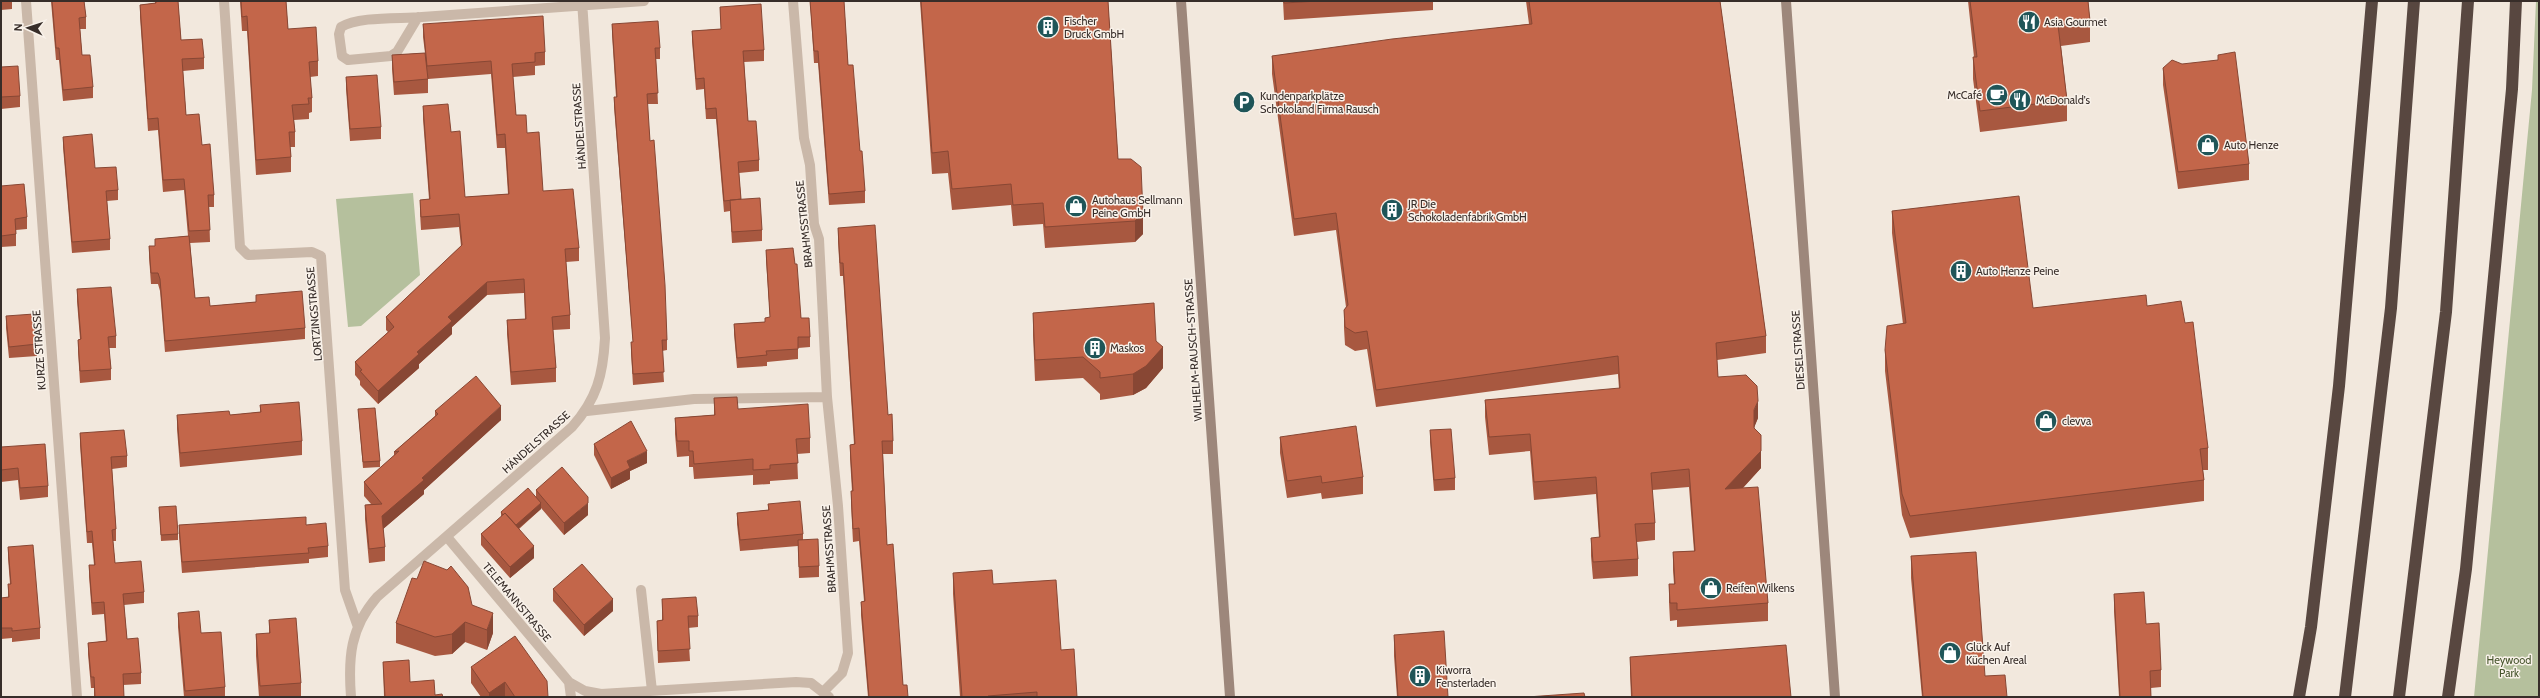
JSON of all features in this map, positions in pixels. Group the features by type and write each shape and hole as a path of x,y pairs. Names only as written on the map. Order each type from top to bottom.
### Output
{"highway":[{"path":"2300,697 2310,627 2339,386 2358,185 2372,1"},
{"path":"2345,697 2391,308 2414,1"},
{"path":"2399,697 2446,312 2468,1"},
{"path":"2448,697 2466,569 2512,89 2516,1"}],"street":[{"name":"KURZE STRASSE","path":"26,1 77,697"},
{"name":"LORTZINGSTRASSE","path":"224,1 240,247 248,255 312,252 321,256 345,590 358,627"},
{"path":"418,17 397,52 391,56 348,60 342,56 339,34 341,27 347,23 582,3 644,1"},
{"name":"BRAHMSSTRASSE","path":"793,1 804,138 810,165 814,224 819,239 827,397 838,506 848,653 842,673 826,694"},
{"name":"WILHELM-RAUSCH-STRASSE","path":"1181,1 1230,697"},
{"name":"DIESELSTRASSE","path":"1786,1 1835,697"},
{"name":"HÄNDELSTRASSE","path":"351,697 351,646 365,611 377,597 567,432 587,411 596,392 603,366 605,338 582,3"},
{"path":"587,411 694,399 827,397"},
{"name":"TELEMANNSTRASSE","path":"447,537 569,682 584,691 601,694 796,682 811,683 826,694"},
{"path":"641,590 652,691"},
{"path":"569,682 571,697"}],"green space":[{"name":"Heywood Park","path":"2536,1 2539,1 2539,697 2474,697 2532,90"},
{"path":"413,193 420,275 361,326 348,327 336,199"}],"building":[{"path":"52,1 84,1 86,17 79,18 82,55 90,55 93,87 63,90 59,48 56,48"},
{"path":"156,1 178,1 181,40 202,39 204,58 182,59 186,115 199,114 202,145 210,144 214,195 208,195 210,230 189,231 184,179 163,180 158,118 148,119 140,5 156,3"},
{"path":"241,1 286,1 288,29 316,27 318,61 309,62 312,98 308,98 309,104 292,105 295,132 289,132 291,157 256,160 247,16 242,17"},
{"path":"810,1 844,1 848,65 853,65 865,191 829,194 818,51 814,51"},
{"path":"921,1 1108,1 1118,159 1131,159 1141,167 1143,213 1135,221 1045,227 1043,203 1013,205 1011,184 952,189 948,151 932,153"},
{"path":"1284,1 1319,1 1284,3"},
{"name":"JR Die Schokoladenfabrik GmbH","path":"1529,1 1720,1 1766,336 1716,343 1718,377 1746,375 1757,386 1758,401 1754,410 1754,428 1761,435 1761,451 1725,489 1758,487 1768,603 1677,610 1677,603 1670,603 1669,584 1675,584 1673,552 1695,551 1689,469 1651,473 1655,523 1635,524 1638,559 1593,562 1591,538 1600,537 1596,477 1534,482 1530,434 1489,437 1485,400 1620,388 1618,356 1376,390 1367,331 1355,333 1345,327 1344,310 1348,305 1336,213 1294,219 1272,56 1392,39 1532,24"},
{"path":"1970,1 2088,1 2090,21 2058,25 2067,100 1980,111 1973,57 1977,57"},
{"path":"761,4 764,50 743,51 748,121 756,121 759,160 738,162 741,199 724,201 716,108 706,109 704,78 696,79 692,31 721,29 720,7"},
{"path":"543,16 545,52 535,53 535,62 512,64 516,115 526,115 527,133 539,132 543,191 573,189 579,248 565,249 570,315 552,317 556,368 511,372 507,320 526,319 524,279 487,282 448,317 452,321 417,352 419,354 378,391 360,371 362,370 355,362 394,327 386,317 462,245 459,214 421,217 420,200 430,199 423,106 448,104 451,132 460,131 465,197 509,194 505,134 497,135 491,61 427,66 423,24"},
{"path":"658,21 660,48 655,48 658,93 647,94 650,141 654,140 665,285 667,340 662,340 664,372 633,374 631,342 633,342 614,97 617,97 612,24"},
{"path":"2235,52 2249,164 2178,172 2163,68 2172,60 2182,64 2218,60 2218,55"},
{"path":"425,53 428,79 394,82 392,55"},
{"path":"18,66 20,96 1,97 1,67"},
{"path":"377,75 381,127 350,129 346,77"},
{"path":"92,134 95,168 116,167 118,190 106,191 110,239 72,242 63,137"},
{"path":"24,184 27,217 15,219 16,234 1,236 1,186"},
{"name":"clevva","path":"2019,196 2033,308 2146,295 2147,306 2181,301 2185,323 2193,322 2208,448 2200,449 2204,480 1910,516 1902,494 1885,350 1887,326 1906,323 1892,211"},
{"path":"760,198 762,230 732,232 730,200"},
{"path":"875,225 888,415 892,414 893,441 882,441 887,545 893,544 903,685 907,685 908,697 869,697 861,602 865,601 859,528 853,529 851,491 853,491 850,445 855,444 843,263 840,263 838,228"},
{"path":"189,236 195,298 209,297 210,306 256,302 256,295 302,291 305,328 165,341 160,279 158,273 151,273 149,246 155,246 155,239"},
{"path":"793,248 795,264 797,264 801,318 809,318 810,337 798,337 798,349 766,351 767,355 737,358 734,324 765,322 765,318 770,317 766,250"},
{"path":"111,287 116,336 108,337 111,369 80,371 78,340 81,339 77,289"},
{"name":"Maskos","path":"1154,303 1156,341 1163,347 1146,366 1133,374 1100,378 1100,372 1083,357 1035,360 1033,313"},
{"path":"34,314 37,344 9,347 6,316"},
{"path":"476,376 501,406 422,478 424,480 382,516 385,547 369,549 365,505 382,504 364,482 399,451 394,452 438,414 435,411"},
{"path":"737,397 738,409 808,404 810,438 796,439 798,463 770,465 770,469 753,470 753,459 694,464 693,451 689,451 689,441 677,441 675,418 715,415 714,398"},
{"path":"299,402 302,441 180,453 177,415 229,411 230,415 261,412 260,405"},
{"path":"375,408 380,461 363,462 358,409"},
{"path":"631,421 647,451 627,461 630,468 611,478 594,444"},
{"path":"1356,426 1363,477 1322,483 1321,476 1287,481 1280,437"},
{"path":"1451,429 1455,478 1434,480 1430,430"},
{"path":"124,430 127,456 111,457 116,529 112,530 115,563 141,561 144,592 123,594 127,639 138,638 141,673 123,674 124,697 95,697 94,677 91,677 88,643 107,641 104,602 92,603 89,565 95,565 92,531 87,532 80,433"},
{"path":"45,444 48,486 20,488 18,468 1,470 1,447"},
{"path":"562,467 588,497 588,503 564,523 536,490"},
{"path":"528,488 541,503 516,525 505,513 503,515 501,512"},
{"path":"800,501 803,534 740,540 737,513 769,510 768,504"},
{"path":"176,506 178,534 161,535 159,507"},
{"path":"505,513 534,546 510,567 481,534"},
{"path":"306,517 306,525 326,523 328,546 308,548 309,553 182,562 179,525"},
{"path":"818,539 819,566 799,567 798,540"},
{"path":"33,545 40,628 12,631 12,628 1,628 1,598 9,597 8,584 11,584 8,547"},
{"name":"Glück Auf Küchen Areal","path":"1976,552 1985,676 2005,675 2007,697 1923,697 1911,556"},
{"path":"424,561 447,570 451,566 468,587 472,605 493,613 487,630 465,622 452,634 435,637 396,623 412,578 417,579"},
{"path":"582,564 613,599 584,625 553,589"},
{"path":"992,570 993,584 1056,580 1061,650 1074,649 1077,697 1037,697 1037,692 988,697 962,697 953,573"},
{"path":"2144,592 2146,624 2159,623 2161,670 2150,671 2151,697 2120,697 2114,594"},
{"path":"696,597 698,616 688,616 690,649 658,651 657,621 663,620 662,599"},
{"path":"199,611 201,633 221,632 225,687 185,691 178,613"},
{"path":"296,618 301,683 260,686 256,634 270,633 269,620"},
{"name":"Kiworra Fensterladen","path":"1444,631 1448,697 1398,697 1394,635"},
{"path":"515,636 547,681 548,697 515,697 505,682 489,693 471,667"},
{"path":"1786,645 1791,697 1632,697 1630,657"},
{"path":"409,660 410,682 434,680 435,695 442,694 443,697 385,697 383,662"},
{"path":"1584,693 1585,697 1527,697"}],"place":[{"name":"Asia Gourmet","path":"2029,22"},
{"name":"Fischer Druck GmbH","path":"1048,27"},
{"name":"McCafé","path":"1997,95"},
{"name":"McDonald's","path":"2020,100"},
{"name":"Kundenparkplätze Schokoland Firma Rausch","path":"1244,102"},
{"name":"Auto Henze","path":"2208,145"},
{"name":"Autohaus Sellmann Peine GmbH","path":"1076,206"},
{"name":"JR Die Schokoladenfabrik GmbH","path":"1392,210"},
{"name":"Auto Henze Peine","path":"1961,271"},
{"name":"Maskos","path":"1095,348"},
{"name":"clevva","path":"2046,421"},
{"name":"Reifen Wilkens","path":"1711,588"},
{"name":"Glück Auf Küchen Areal","path":"1950,653"},
{"name":"Kiworra Fensterladen","path":"1420,676"}]}
